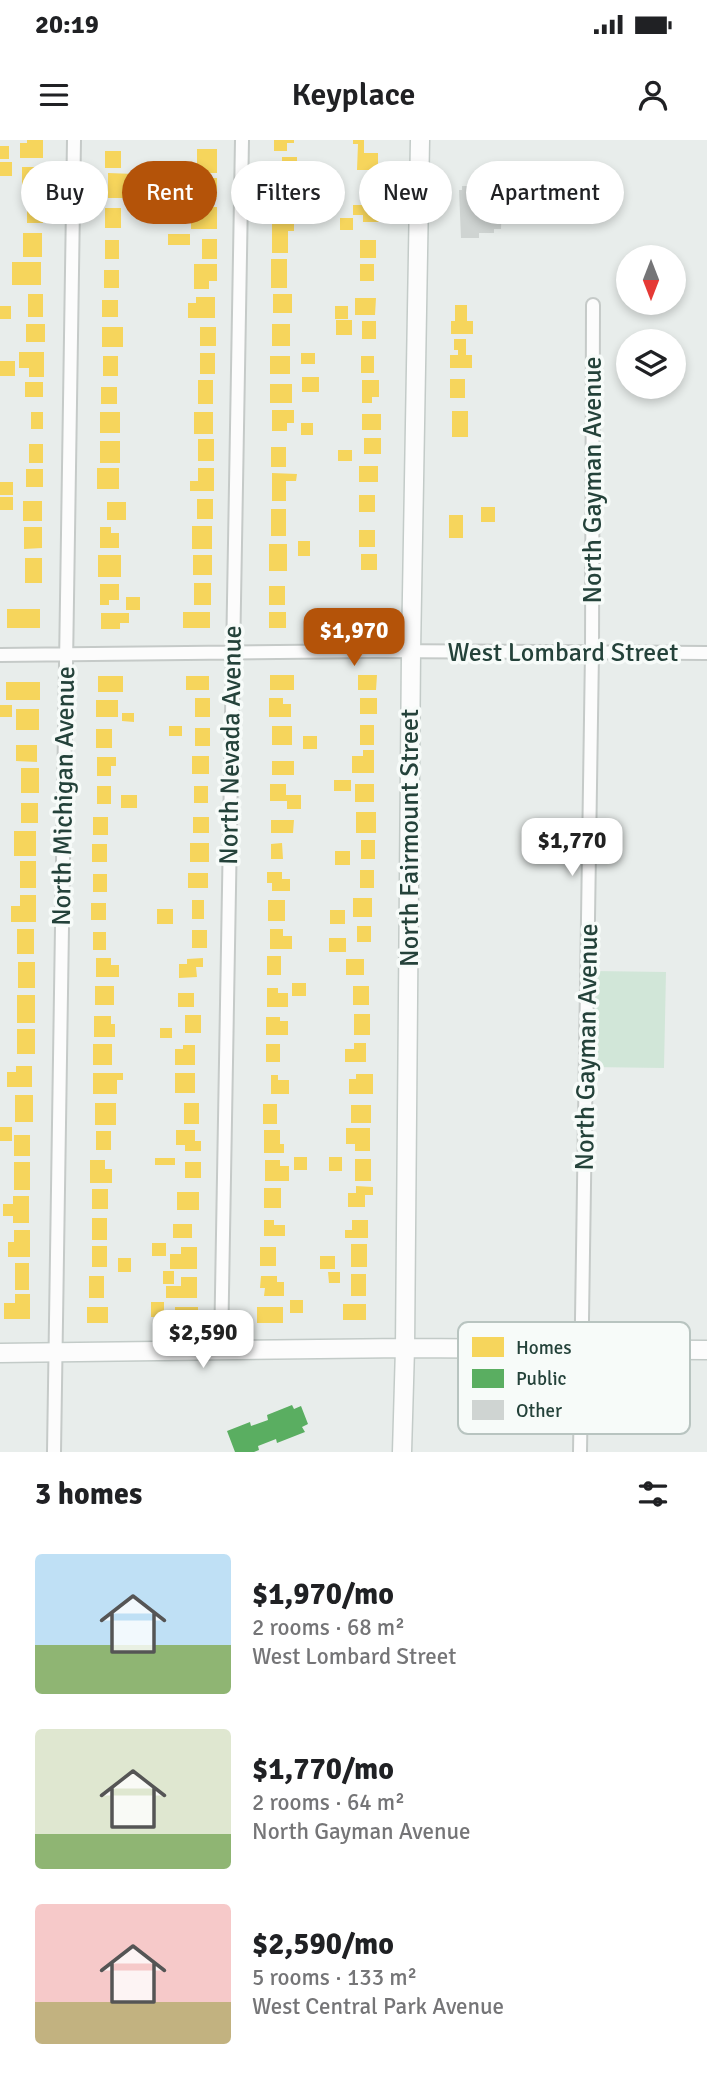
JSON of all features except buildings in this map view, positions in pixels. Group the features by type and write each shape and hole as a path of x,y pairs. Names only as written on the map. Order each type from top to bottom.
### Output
{"street":[{"name":"North Michigan Avenue","path":"54,1452 74,140"},
{"name":"North Nevada Avenue","path":"221,1350 242,140"},
{"name":"North Fairmount Street","path":"402,1452 420,140"},
{"name":"North Gayman Avenue","path":"582,1322 592,652 593,305"},
{"name":"West Lombard Street","path":"0,655 707,653"},
{"path":"0,1353 54,1350 458,1348"},
{"name":"North Gayman Avenue","path":"580,1434 580,1452"}],"green space":[{"path":"594,971 666,972 664,1068 591,1067"}]}
